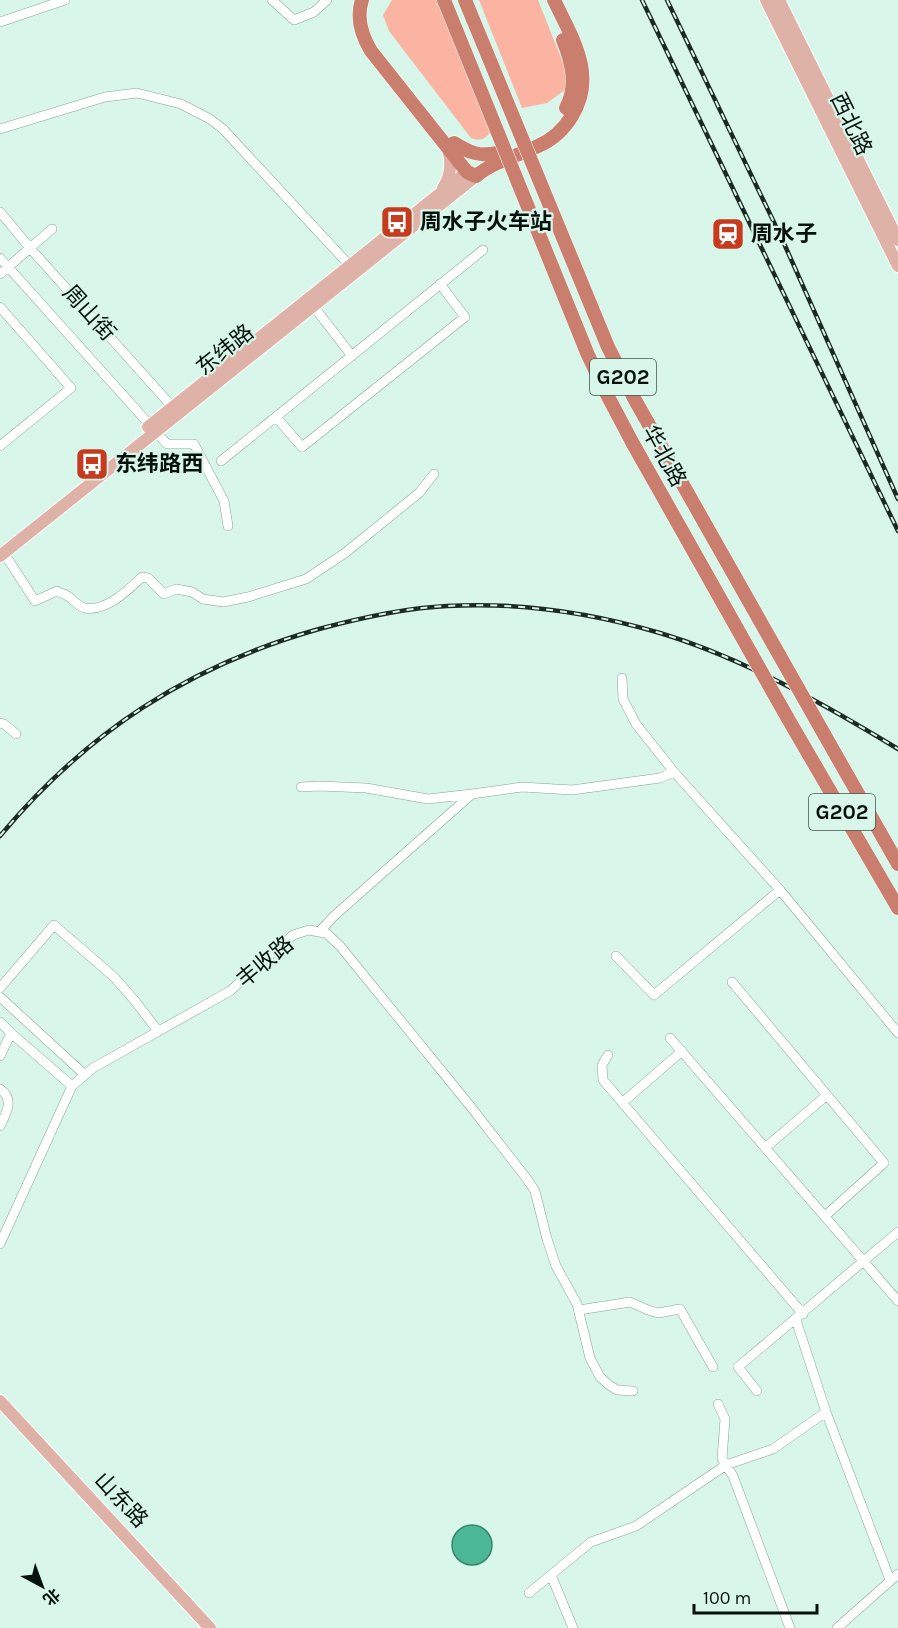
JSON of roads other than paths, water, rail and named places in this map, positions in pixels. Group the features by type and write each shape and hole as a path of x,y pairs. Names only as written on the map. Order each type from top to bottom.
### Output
{"highway":[{"path":"362,0 360,24 366,43 472,172"},
{"path":"370,0 367,15 374,40 451,146 484,155 534,140 548,131 563,112 572,94 573,76 569,55 545,0"},
{"name":"华北路","path":"444,0 603,387 787,717 898,908"},
{"name":"华北路","path":"465,0 620,371 898,864"},
{"path":"472,172 548,142 566,125 577,106 583,80 581,61 554,0"},
{"path":"472,172 496,153"}],"main road":[{"name":"西北路","path":"766,0 898,266"},
{"name":"西北路","path":"779,0 898,240"},
{"path":"441,193 446,185 451,166 451,146"},
{"name":"东纬路","path":"352,269 441,193 472,172"},
{"name":"东纬路","path":"1,552 472,172"},
{"name":"山东路","path":"0,1401 210,1628"}],"street":[{"path":"0,22 65,0"},
{"path":"272,0 294,20 314,12 327,0"},
{"path":"0,129 115,95 137,93 181,104 210,119 223,129 352,269"},
{"name":"周山街","path":"0,212 176,410"},
{"path":"4,270 52,229"},
{"path":"221,461 483,250"},
{"name":"周山街","path":"0,258 4,270 152,429"},
{"path":"276,417 302,447 465,317 440,284"},
{"path":"310,302 352,356"},
{"path":"0,307 71,388 0,446"},
{"path":"152,429 167,444 194,444 224,501 228,526"},
{"path":"1,552 35,601 57,591 65,594 83,608 95,608 123,595 142,577 148,578 164,594 176,589 192,592 203,599 223,602 248,597 306,579 345,553 419,493 434,474"},
{"path":"622,678 623,699 636,724 674,772 780,890 898,1033"},
{"path":"0,723 16,734"},
{"path":"301,787 366,788 428,799 522,787 572,790 660,778 674,772"},
{"name":"丰收路","path":"0,1244 2,1234 72,1086 93,1068 230,991 293,935 309,930 319,932 334,916 472,794"},
{"path":"616,956 654,995 780,890"},
{"path":"0,988 54,926 114,977 158,1031"},
{"path":"319,932 326,933 340,946 527,1179 535,1191 556,1266 578,1304 590,1358 600,1377 609,1385 617,1390 633,1391"},
{"path":"732,982 884,1163 825,1216"},
{"path":"0,997 85,1075"},
{"path":"0,1022 72,1086"},
{"path":"0,1056 11,1033"},
{"path":"670,1038 898,1301"},
{"path":"622,1103 681,1051"},
{"path":"608,1055 602,1065 603,1080 799,1317 826,1412 894,1577 837,1628"},
{"path":"0,1089 7,1096 9,1107 0,1126"},
{"path":"765,1148 827,1095"},
{"path":"757,1391 738,1367 898,1232"},
{"path":"579,1310 630,1302 658,1313 680,1309 713,1367"},
{"path":"718,1404 725,1419 722,1459 733,1476 790,1628"},
{"path":"529,1593 591,1542 636,1526 726,1465 773,1449 826,1412"},
{"path":"550,1575 573,1628"}],"railway":[{"path":"642,0 898,531"},
{"path":"667,0 782,239 898,499"},
{"path":"0,836 68,765 143,707 183,683 271,644 319,629 382,614 431,607 474,605 555,610 660,633 722,655 752,669 812,699 898,749"}],"place":[{"name":"周水子火车站","path":"397,222"},
{"name":"周水子","path":"728,234"},
{"name":"东纬路西","path":"92,464"}]}
